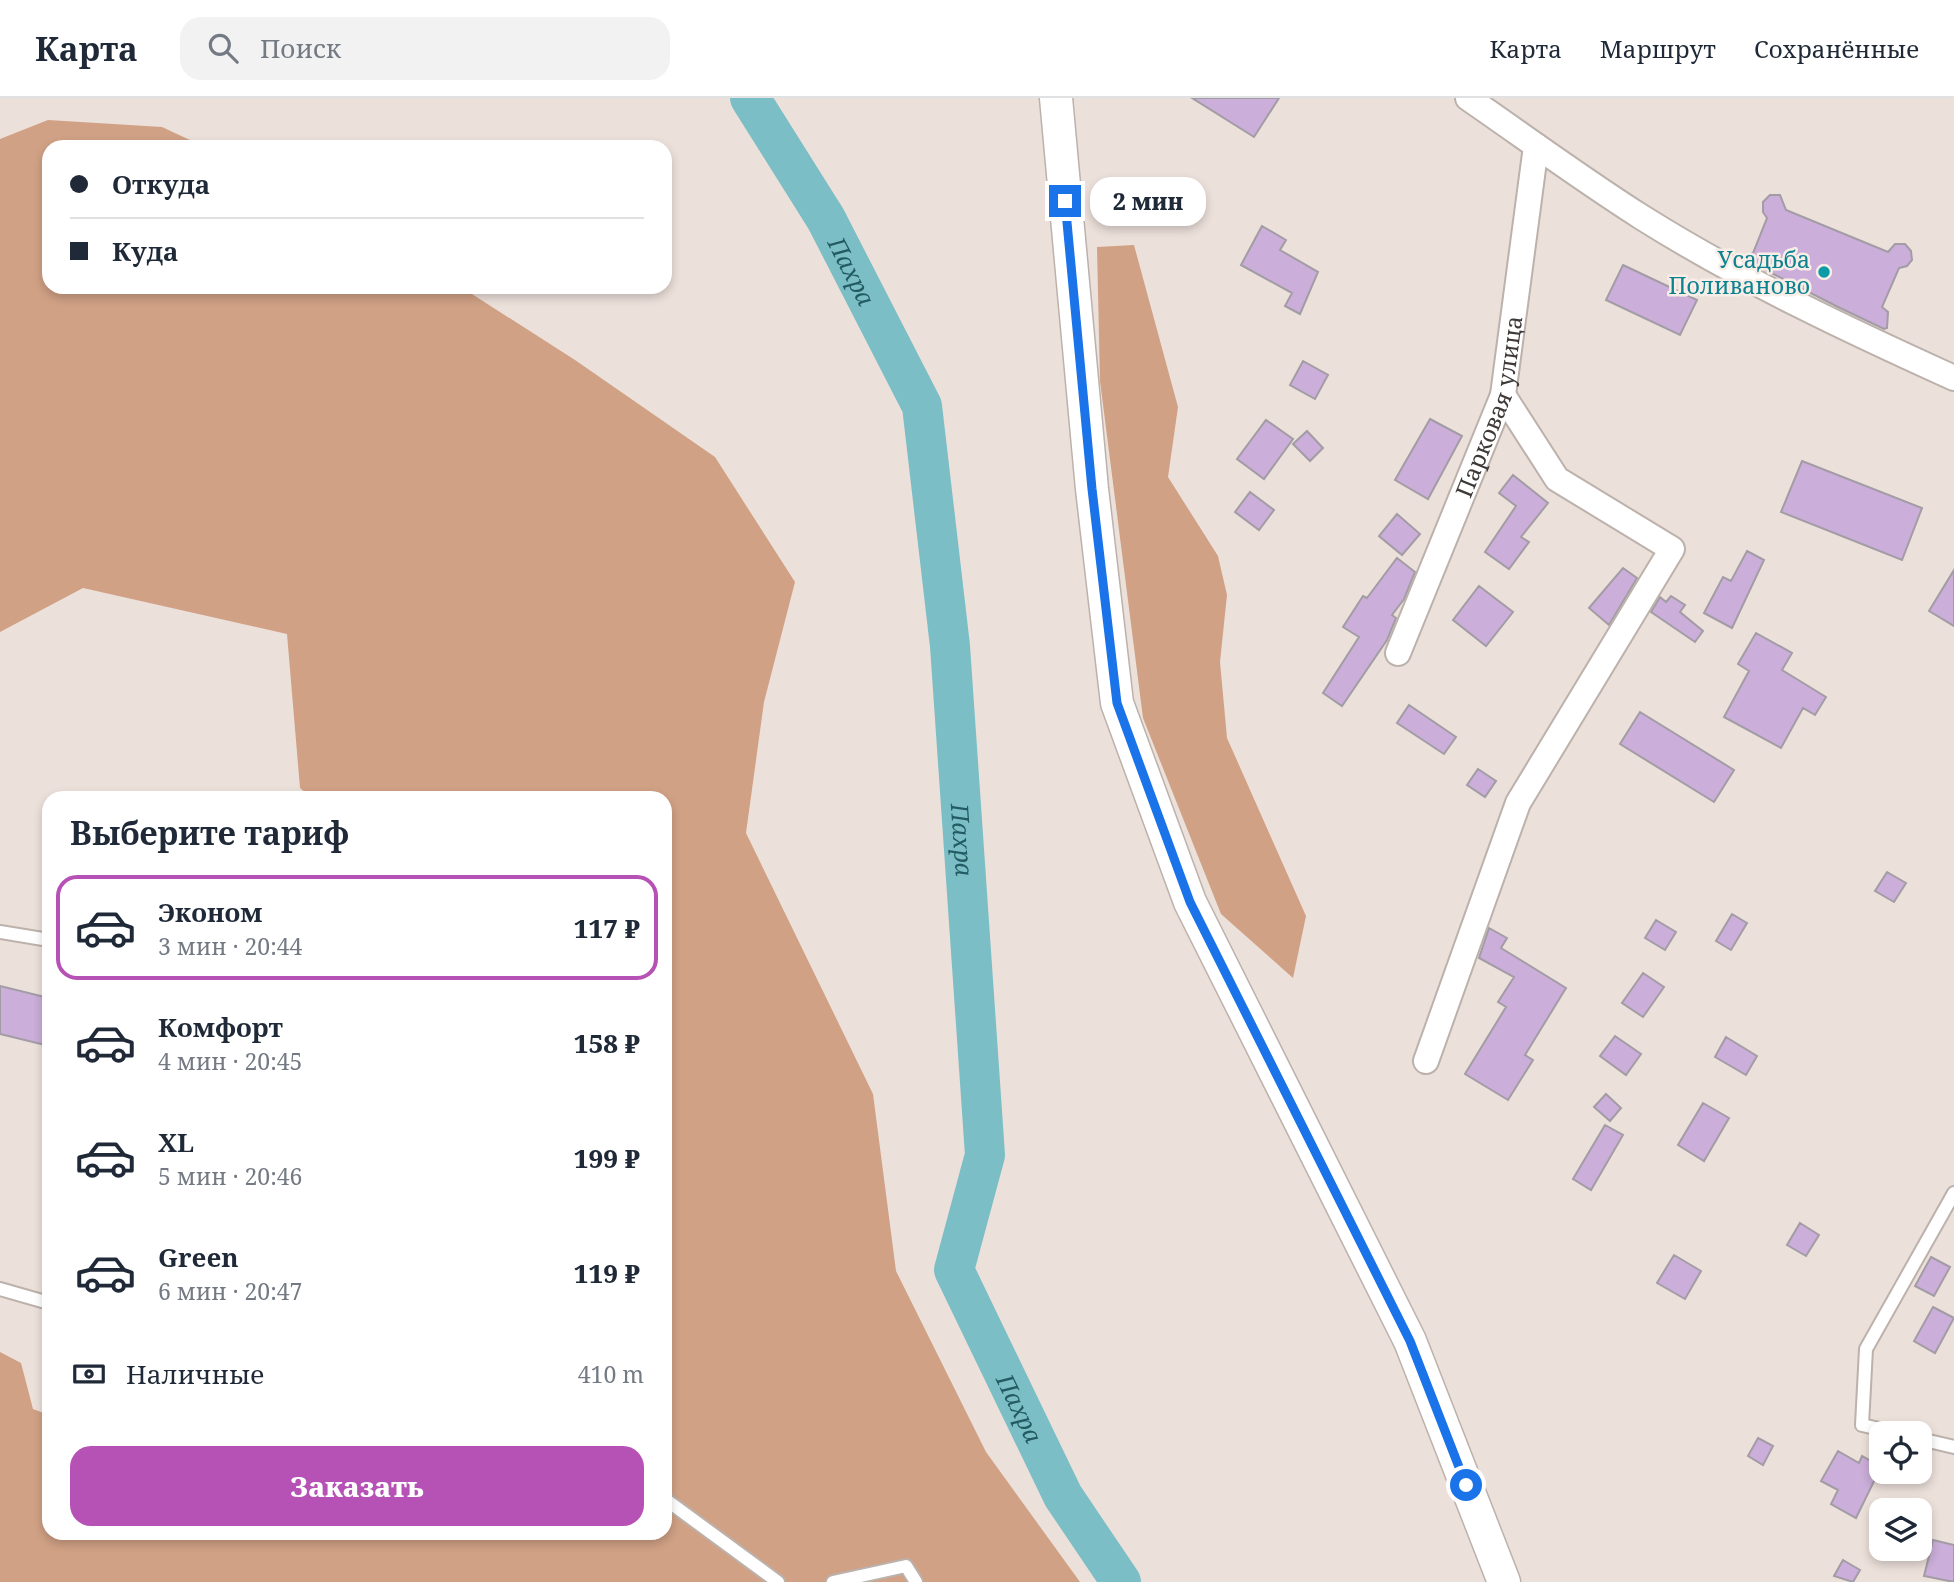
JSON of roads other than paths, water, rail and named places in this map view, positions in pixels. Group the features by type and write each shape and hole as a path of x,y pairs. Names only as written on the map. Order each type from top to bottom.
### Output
{"street":[{"path":"1056,98 1092,489 1117,703 1190,902 1410,1341 1504,1582"},
{"path":"1468,98 1643,218 1712,258 1829,321 1954,378"},
{"name":"Парковая улица","path":"1398,653 1503,395 1536,146"},
{"path":"1426,1061 1518,803 1672,549 1557,478 1503,395"}],"lane":[{"path":"0,932 42,939"},
{"path":"1869,1426 1863,1425 1866,1349 1954,1193"},
{"path":"0,1289 42,1301"},
{"path":"1932,1442 1954,1447"},
{"path":"672,1504 778,1582"},
{"path":"833,1582 906,1566 916,1582"}],"waterway":[{"name":"Пахра","path":"750,98 826,219 922,406 950,646 985,1155 954,1270 1063,1496 1121,1582"}],"place":[{"name":"Усадьба Поливаново","path":"1824,272"}]}
